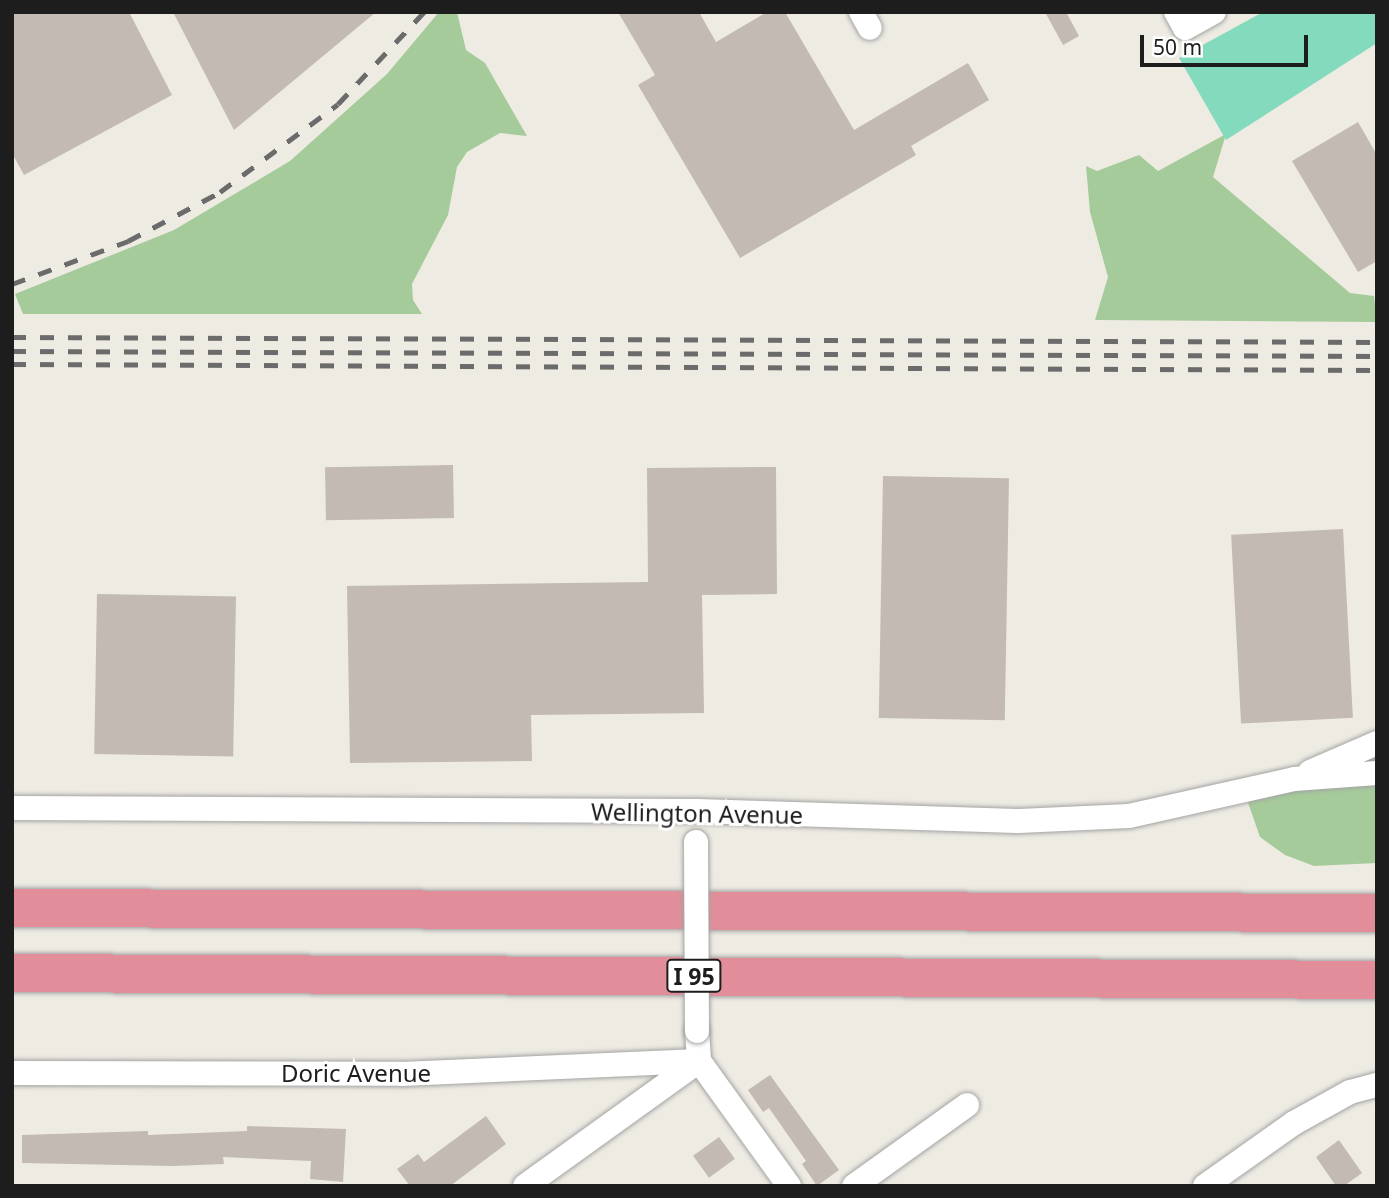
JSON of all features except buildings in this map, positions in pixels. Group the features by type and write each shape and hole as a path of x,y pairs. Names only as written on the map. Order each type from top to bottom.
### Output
{"highway":[{"path":"12,908 1377,913"},
{"name":"I 95","path":"12,973 1377,980"}],"street":[{"path":"1180,20 1214,12"},
{"path":"1294,779 1377,743"},
{"name":"Wellington Avenue","path":"12,808 697,811 1017,821 1129,816 1294,779 1377,773"},
{"path":"697,811 699,1061 789,1186"},
{"path":"525,1186 699,1061"},
{"name":"Doric Avenue","path":"12,1073 402,1074 699,1061"},
{"path":"1205,1186 1294,1123 1350,1092 1377,1085"},
{"path":"854,1186 967,1105"}],"green space":[{"path":"439,12 457,12 466,50 485,63 527,136 500,133 467,152 457,167 448,215 412,284 413,300 422,314 23,314 15,294 174,230 290,161 387,74"},
{"path":"1263,12 1376,12 1377,43 1226,140 1179,58"},
{"path":"1226,134 1213,177 1350,293 1374,296 1377,322 1095,320 1108,277 1090,212 1086,166 1097,171 1139,155 1158,171"},
{"path":"1377,750 1377,863 1314,866 1285,855 1260,837 1245,794"}],"railway":[{"path":"12,284 128,241 220,192 338,104 424,12"},
{"path":"12,337 1377,342"},
{"path":"12,351 1377,356"},
{"path":"12,364 1377,370"}]}
